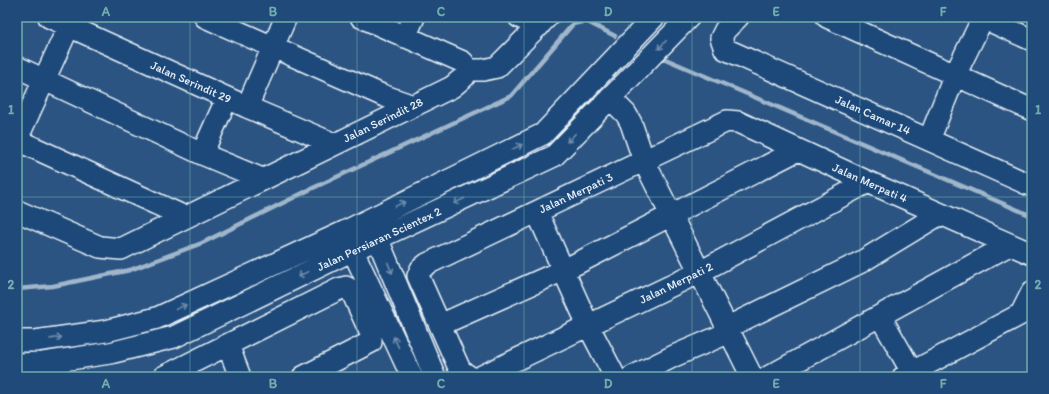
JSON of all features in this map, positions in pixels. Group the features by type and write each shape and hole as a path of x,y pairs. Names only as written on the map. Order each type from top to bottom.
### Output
{"street":[{"name":"Jalan Serindit 29","path":"49,17 71,22 227,98 334,144"},
{"path":"205,17 273,48 412,106"},
{"path":"247,107 286,17"},
{"path":"361,17 463,62 468,70 483,70 497,67 543,21"},
{"path":"405,37 414,17"},
{"path":"519,17 543,21"},
{"name":"Jalan Persiaran Scientex 2","path":"17,364 43,363 110,353 174,337 348,241 370,220 543,134 654,17"},
{"name":"Jalan Camar 14","path":"738,17 725,30 721,38 725,49 1032,186"},
{"path":"827,17 1032,110"},
{"path":"929,140 955,75 982,17 1032,40"},
{"name":"Jalan Persiaran Scientex 2","path":"17,341 35,341 106,330 157,318 348,241 378,239 554,156 610,98 677,20"},
{"path":"71,22 17,139 185,217"},
{"path":"17,67 202,154 262,179"},
{"name":"Jalan Serindit 28","path":"17,212 100,247 121,249 457,84 468,70"},
{"path":"202,154 227,98"},
{"path":"610,98 626,114 631,123 644,161 752,377"},
{"name":"Jalan Merpati 3","path":"440,325 418,276 421,269 427,264 727,121 732,120"},
{"name":"Jalan Merpati 4","path":"732,120 1032,254"},
{"path":"472,377 460,370 440,325 564,270 672,216 798,150"},
{"name":"Jalan Merpati 2","path":"472,377 516,370 588,325 700,272 868,182"},
{"path":"537,212 588,325 615,377"},
{"path":"632,377 729,330 861,262 940,214"},
{"path":"370,220 435,377"},
{"path":"348,241 412,377"},
{"path":"768,377 1009,245"},
{"path":"163,377 228,346 339,289 346,288 351,290 371,334 371,342 303,377"},
{"path":"880,316 908,375 1021,314 1032,292"},
{"path":"228,346 240,377"}],"waterway":[{"path":"17,289 53,286 130,270 202,243 313,188 511,96 573,24 586,21 615,36"},
{"path":"663,58 1032,216"}]}
